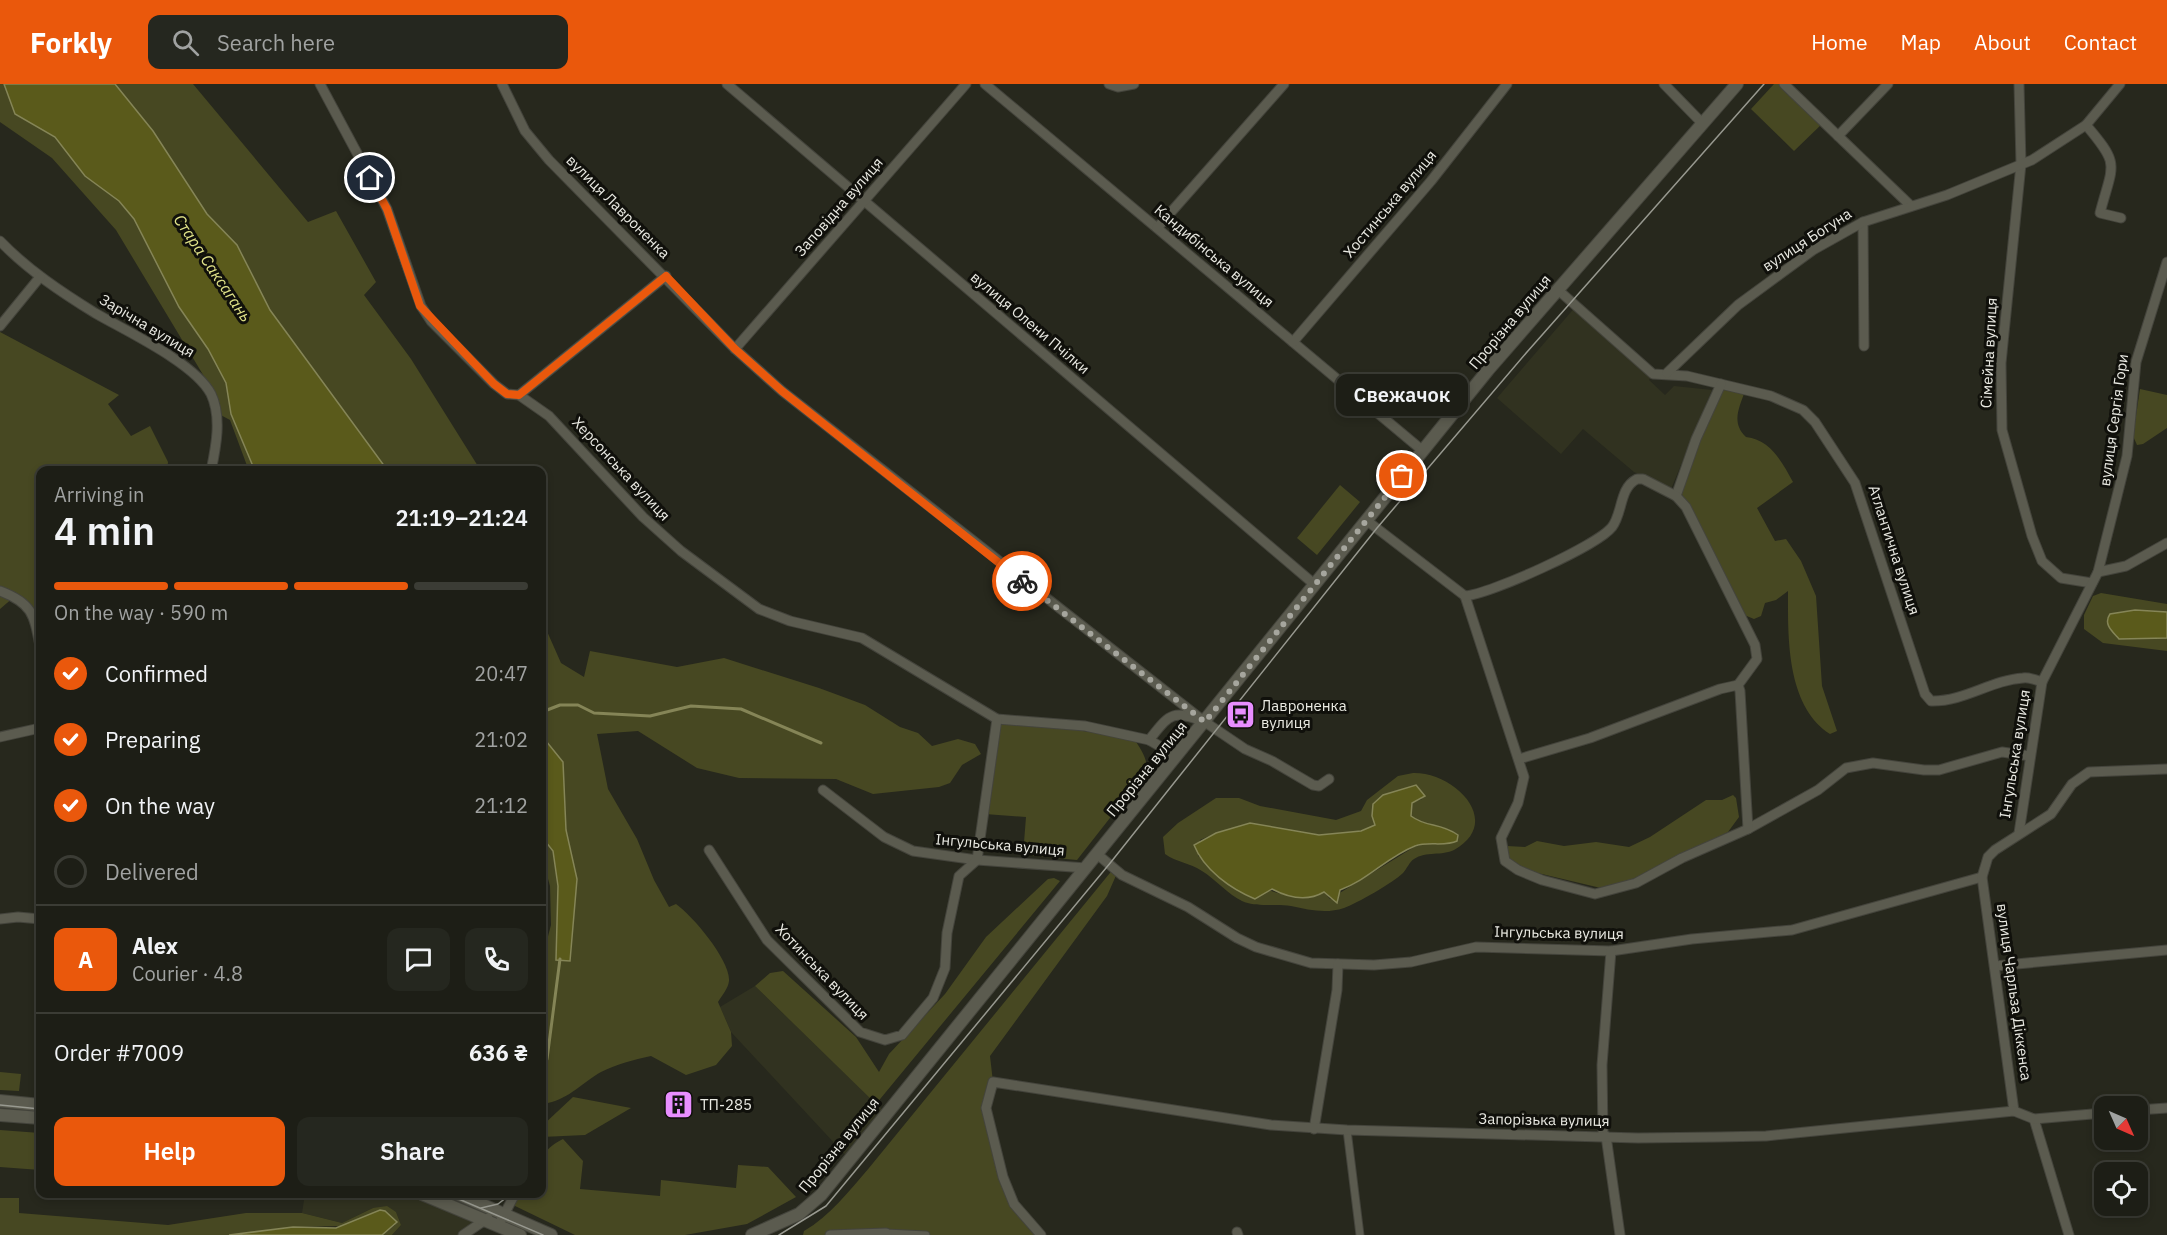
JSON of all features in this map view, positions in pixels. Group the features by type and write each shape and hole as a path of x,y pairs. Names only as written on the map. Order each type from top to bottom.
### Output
{"main road":[{"name":"Прорізна вулиця","path":"752,1235 799,1214 821,1195 1366,520 1557,289 1737,84"},
{"path":"0,1101 36,1105"},
{"path":"0,1115 36,1118"},
{"path":"435,1198 551,1235"},
{"path":"464,1198 489,1215"},
{"path":"501,1220 520,1235"}],"street":[{"name":"Херсонська вулиця","path":"320,84 387,209 420,306 494,384 507,394 519,395 561,427 643,517 739,597 759,609 790,621 862,638 997,719 1085,726 1149,740 1177,756"},
{"name":"вулиця Лавроненка","path":"502,84 535,145 666,276 735,349 782,391 945,521 1205,722 1245,749 1272,761 1313,785 1319,786 1329,779"},
{"name":"вулиця Олени Пчілки","path":"727,84 1314,584"},
{"name":"Заповідна вулиця","path":"735,349 966,84"},
{"name":"Кандибінська вулиця","path":"986,84 1423,451"},
{"path":"1109,84 1118,87 1134,84"},
{"path":"1157,228 1284,84"},
{"name":"Хостинська вулиця","path":"1293,342 1431,181 1507,84"},
{"path":"1664,84 1702,123"},
{"path":"1784,84 1911,206"},
{"path":"1838,136 1888,84"},
{"name":"Сімейна вулиця","path":"2019,84 2021,164 2001,363 2002,430 2032,536 2042,561 2061,578 2092,583"},
{"name":"вулиця Богуна","path":"1666,374 1704,335 1738,305 1813,250 1863,222 1947,195 2021,164 2051,148 2086,125 2120,84"},
{"path":"2086,125 2109,152 2113,163 2100,213 2121,218"},
{"path":"1863,222 1864,346"},
{"name":"Зарічна вулиця","path":"0,241 40,277 176,361 200,379 211,395 218,422 212,466"},
{"name":"вулиця Сергія Гори","path":"2092,583 2098,572 2127,456 2136,362 2167,262"},
{"path":"519,395 666,276"},
{"path":"0,326 40,277"},
{"name":"Атлантична вулиця","path":"1557,289 1653,374 1666,374 1720,384 1771,396 1803,410 1825,437 1855,483 1925,694 1930,701 1942,701 1968,695 2025,677 2042,682"},
{"path":"1676,496 1696,439 1720,384"},
{"path":"1465,596 1535,570 1595,541 1615,522 1627,489 1634,481 1643,479 1676,496 1699,531 1726,592 1758,651 1757,659 1738,685 1720,689 1590,738 1519,759"},
{"path":"1366,520 1465,596 1524,777 1523,788 1501,838 1500,847 1508,864 1542,880 1588,893 1617,890 1748,829 1818,790 1846,768 1857,765 1873,762 1924,770 1940,770 2002,752 2030,756"},
{"path":"2098,572 2126,566 2167,543"},
{"name":"Інгульська вулиця","path":"2019,833 2042,682 2092,583"},
{"path":"0,591 14,596 31,609 36,630"},
{"path":"1738,685 1748,829"},
{"path":"1149,740 1167,717 1177,714 1205,722"},
{"path":"977,860 997,719"},
{"path":"0,737 36,729"},
{"name":"Інгульська вулиця","path":"1097,854 1122,875 1188,907 1237,938 1295,959 1338,964 1393,964 1498,946 1611,951 1692,939 1792,930 1982,877 1988,857 2019,833 2051,814 2072,784 2089,772 2167,769"},
{"name":"Інгульська вулиця","path":"823,790 900,846 932,855 1086,868"},
{"name":"Хотинська вулиця","path":"709,850 767,940 854,1027 876,1039 902,1035 933,998 945,968 947,933 959,876 977,860"},
{"name":"вулиця Чарльза Діккенса","path":"1982,877 2014,1111"},
{"path":"0,920 18,917 36,919"},
{"path":"1995,966 2167,950"},
{"path":"1611,951 1602,1065 1605,1136 1620,1235"},
{"path":"1314,1129 1337,990 1338,964"},
{"name":"Запорізька вулиця","path":"1041,1235 1024,1218 1009,1195 986,1108 993,1082 1271,1125 1347,1130 1672,1138 1766,1136 2014,1111 2034,1119 2094,1114"},
{"path":"2148,1109 2167,1108"},
{"path":"2034,1119 2069,1235"},
{"path":"1347,1130 1360,1235"},
{"path":"501,1220 513,1198"},
{"path":"463,1235 489,1215"},
{"path":"830,1235 926,1235"}],"shaded area":[{"path":"0,84 4,84 16,114 55,137 85,176 119,201 134,219 179,307 208,349 226,383 231,414 253,466 247,466 230,420 215,412 205,378 116,230 52,158 0,122"},
{"path":"115,84 193,84 308,222 336,211 376,282 364,295 411,359 478,466 384,466 270,310 237,245 207,214 153,131"},
{"path":"1774,84 1784,84 1824,122 1794,151 1751,109"},
{"path":"1577,305 1653,374 1649,380 1665,395 1674,386 1712,390 1671,489 1634,472 1583,429 1561,454 1497,398"},
{"path":"0,332 119,395 108,404 131,436 150,426 168,462 168,466 36,466 36,609 31,609 14,597 0,609"},
{"path":"1721,384 1745,391 1738,415 1741,432 1746,437 1769,447 1793,482 1757,508 1775,541 1786,539 1801,561 1816,596 1822,686 1837,731 1830,734 1805,706 1797,688 1792,669 1788,629 1788,591 1776,600 1765,603 1761,616 1754,619 1737,612 1676,496"},
{"path":"2140,389 2167,395 2167,428 2143,444 2137,445 2133,436"},
{"path":"1340,485 1360,502 1317,555 1297,538"},
{"path":"2101,593 2167,604 2167,651 2103,643 2084,629 2084,615 2093,596"},
{"path":"546,629 561,663 584,677 590,651 677,667 724,658 865,705 900,727 918,733 932,746 958,739 975,744 981,754 962,765 950,783 939,787 873,794 836,779 739,778 697,768 638,731 597,734 608,789 637,839 654,880 669,907 676,904 691,918 709,939 724,962 729,981 718,1002 731,1032 732,1046 716,1065 686,1075 651,1056 625,1062 601,1072 569,1094 548,1103 546,1101 546,944 551,925 546,842 553,851 558,886 556,960 570,961 577,879 566,830 563,762 546,741"},
{"path":"997,719 1134,738 1141,750 1145,758 1146,772 1077,860 1023,855 1026,817 985,814"},
{"path":"1413,773 1429,775 1458,790 1468,801 1474,813 1475,826 1468,839 1454,850 1414,859 1392,882 1344,908 1318,911 1285,905 1248,903 1232,895 1202,871 1165,854 1163,837 1178,823 1216,798 1239,798 1260,806 1336,820 1361,811 1367,800 1398,776","holes":["1416,785 1422,799 1412,803 1411,816 1458,835 1414,847 1330,899 1324,892 1311,897 1295,897 1279,893 1243,879 1198,856 1200,840 1216,833 1268,827 1319,835 1361,831 1375,825 1373,804 1383,795"]},
{"path":"1733,795 1736,798 1739,817 1728,832 1643,875 1605,889 1525,870 1506,856 1504,848 1507,846 1525,847 1537,841 1564,846 1596,842 1629,847 1650,837 1706,800 1722,800"},
{"path":"1114,868 1118,871 1107,896 990,1056 993,1082 986,1108 1009,1195 1041,1235 803,1235 804,1231 839,1202 869,1168"},
{"path":"1054,878 1060,881 876,1104 755,986 770,973 783,971 856,1037 879,1072 889,1054 945,994 986,937 1048,879"},
{"path":"755,986 885,1112 850,1160 731,1032 720,1007"},
{"path":"0,1072 21,1074 19,1091 0,1090"},
{"path":"573,1097 631,1108 585,1135 546,1137 546,1122"},
{"path":"0,1130 36,1133 36,1170 0,1167"},
{"path":"563,1139 583,1161 580,1189 660,1196 661,1180 736,1188 738,1165 768,1167 796,1197 747,1224 685,1235 575,1235 513,1205 517,1198 546,1198 546,1152"},
{"path":"0,1198 19,1198 19,1213 168,1225 246,1213 302,1213 342,1223 373,1208 387,1206 396,1212 401,1225 392,1235 382,1235 395,1225 293,1227 229,1235 0,1235"},
{"path":"304,1198 431,1198 486,1221 463,1235 392,1235 401,1225 396,1212 373,1208 342,1223 302,1213"}],"water":[{"path":"4,84 115,84 153,131 207,214 237,245 270,310 384,466 253,466 231,414 226,383 208,349 179,307 134,219 119,201 85,176 55,137 15,114"},
{"path":"2135,610 2167,612 2167,638 2119,639 2108,624 2110,614"},
{"path":"546,741 563,762 566,830 577,879 570,961 556,960 558,886 553,851 546,842"},
{"path":"1416,785 1425,796 1412,803 1411,816 1451,831 1458,835 1457,841 1415,846 1395,856 1360,880 1340,890 1337,903 1324,892 1311,897 1298,898 1272,889 1255,899 1219,878 1204,863 1194,845 1216,833 1250,823 1319,835 1361,831 1375,825 1372,816 1373,804 1383,795"},
{"path":"380,1210 385,1211 397,1222 382,1235 229,1235 293,1227 336,1228"}],"waterway":[{"path":"546,710 560,705 578,705 594,713 650,716 691,706 741,709 821,743"},
{"name":"Стара Саксагань","path":"546,1062 560,959"}],"tram line":[{"path":"779,1235 826,1206 1111,862 1377,528 1527,352 1764,84"},
{"path":"0,1105 36,1109"},
{"path":"456,1198 543,1235"},
{"path":"481,1208 498,1204 506,1198"}],"way so far":[{"path":"1022,581 1205,722 1402,476"}],"place":[{"name":"Свежачок","path":"1402,476"},
{"name":"Лавроненка вулиця","path":"1240,715"},
{"name":"ТП-285","path":"679,1105"}],"route":[{"path":"370,178 387,209 420,306 431,321 507,394 519,395 666,276 735,349 782,391 1022,581"}]}
